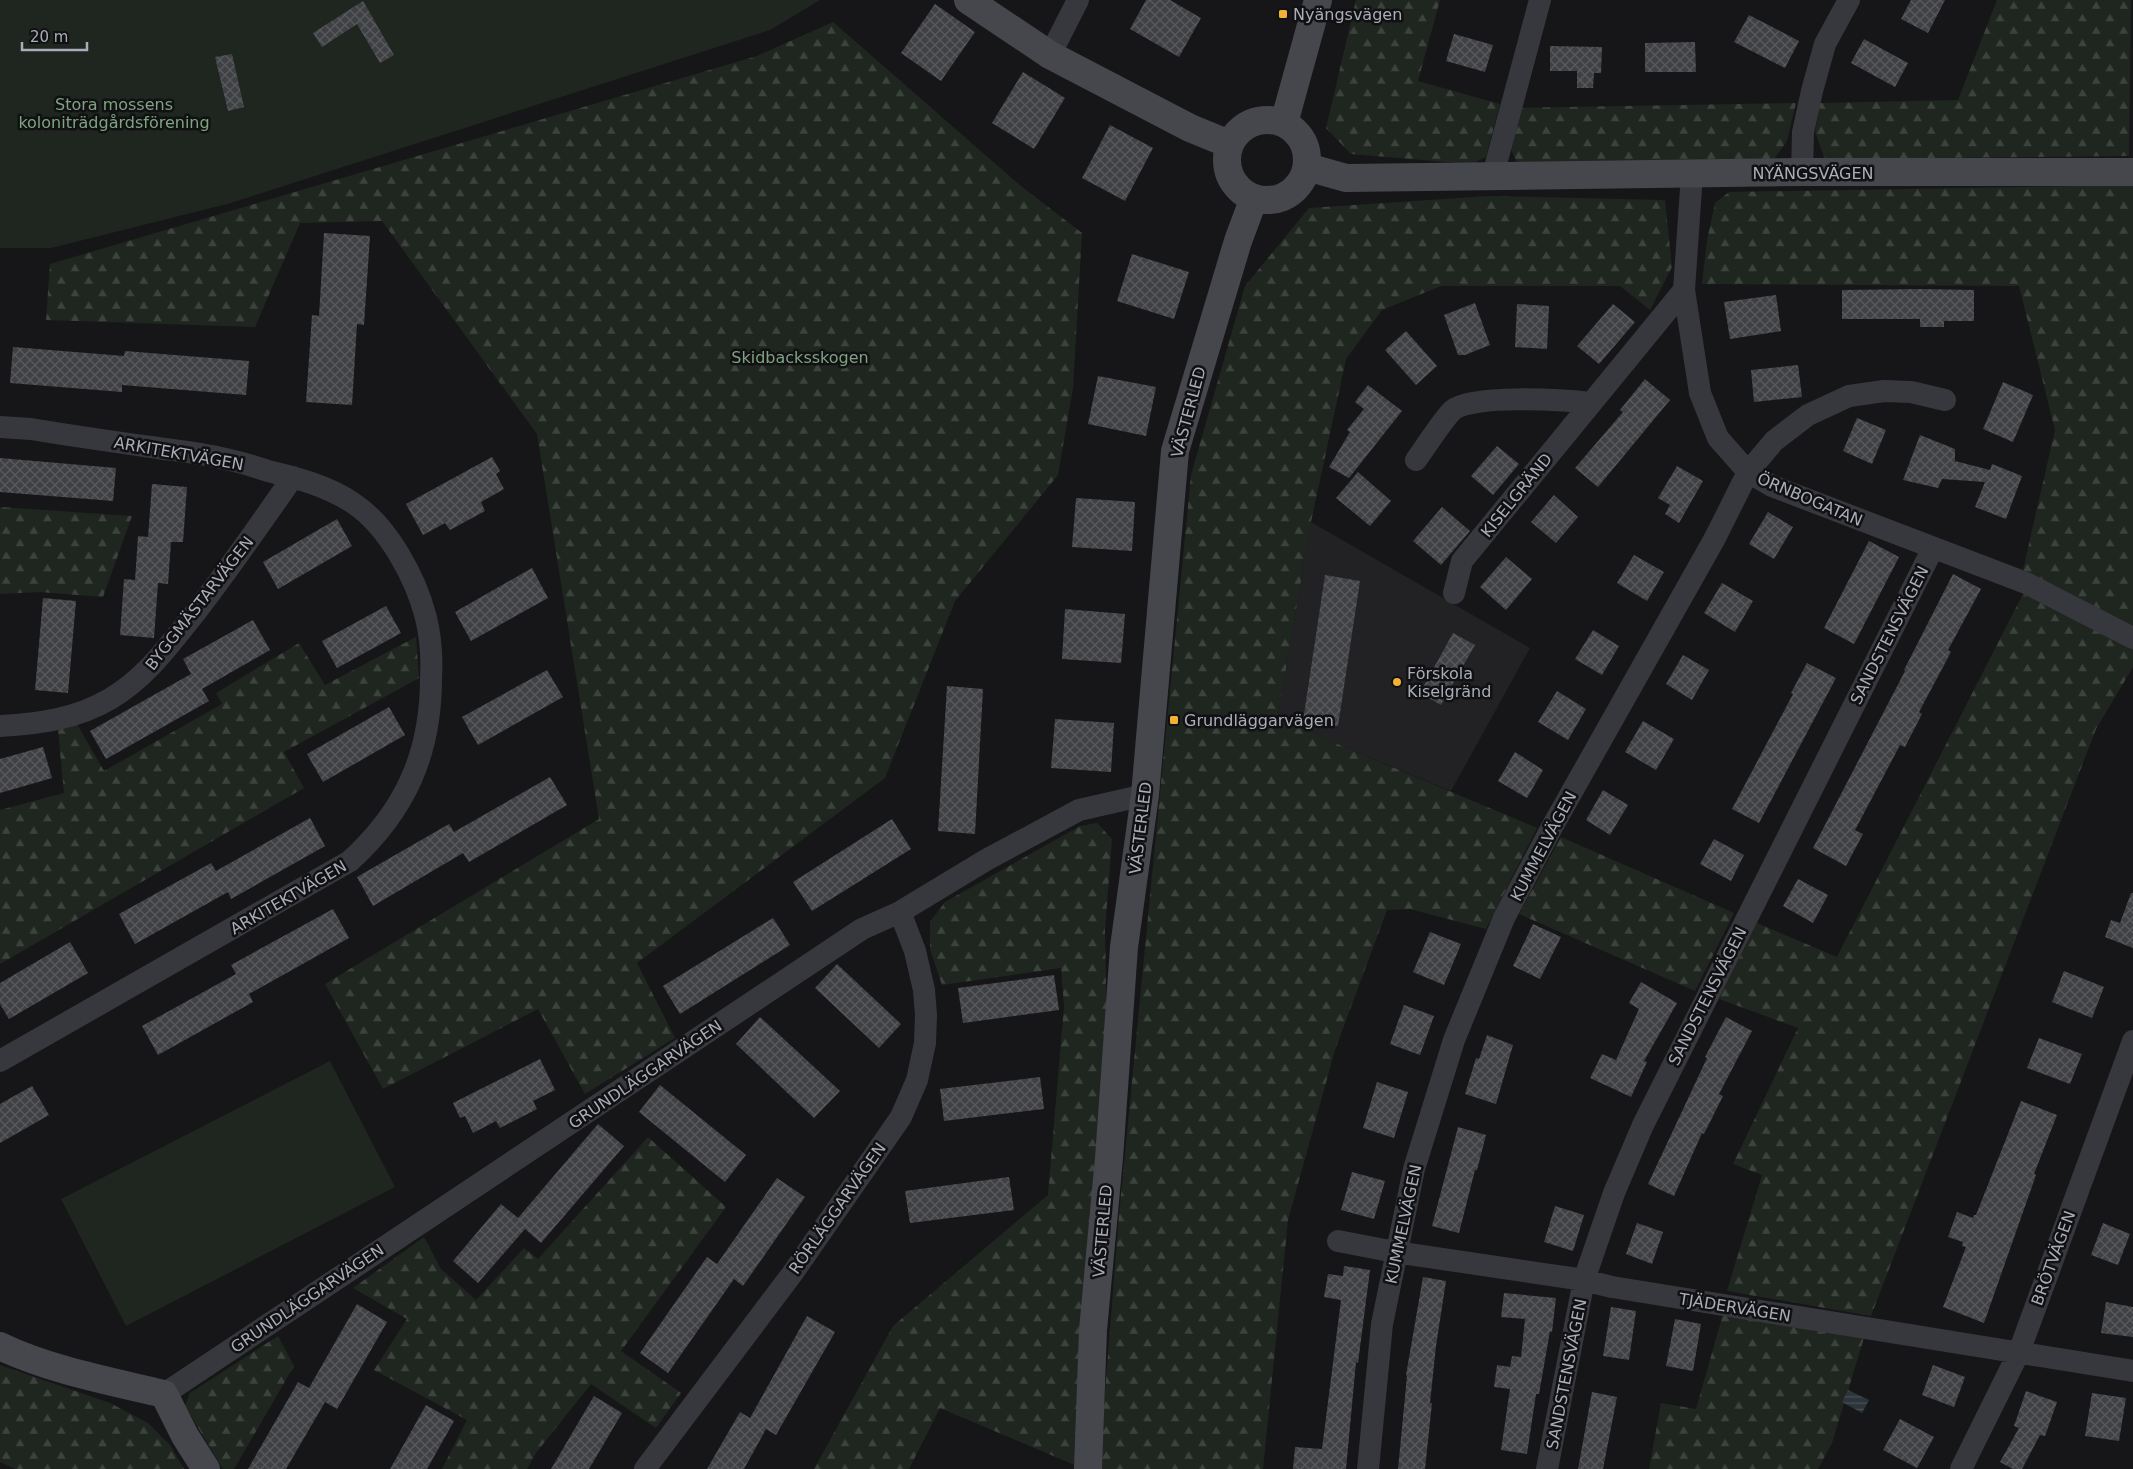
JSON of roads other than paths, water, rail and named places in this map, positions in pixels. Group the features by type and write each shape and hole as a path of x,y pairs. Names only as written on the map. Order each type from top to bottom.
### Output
{"street":[{"path":"968,0 1050,55 1190,128 1229,144"},
{"path":"1050,55 1078,0"},
{"path":"1284,123 1318,0"},
{"path":"1493,175 1540,0"},
{"path":"1802,172 1803,132 1814,82 1825,44 1850,0"},
{"path":"1262,120 1276,120 1284,123 1294,130 1303,141 1307,153 1307,167 1297,187 1286,196 1268,200 1254,198 1242,192 1232,182 1226,163 1229,144 1236,133 1247,124 1262,120"},
{"name":"NYÄNGSVÄGEN","path":"1307,167 1346,178 1802,172 2133,172"},
{"name":"ÖRNBOGATAN","path":"1692,174 1684,290 1700,393 1718,438 1748,472 1772,486 2026,583 2133,638"},
{"name":"VÄSTERLED","path":"1088,1469 1092,1330 1109,1158 1124,946 1145,795 1175,451 1235,250 1254,198"},
{"name":"KISELGRÄND","path":"1454,593 1462,561 1684,290"},
{"name":"KUMMELVÄGEN","path":"1368,1469 1382,1324 1395,1252 1414,1169 1454,1040 1504,918 1552,827 1715,538 1748,472 1774,441 1808,415 1849,396 1884,391 1911,392 1945,400"},
{"path":"1416,460 1454,410 1482,401 1562,400 1590,404"},
{"name":"ARKITEKTVÄGEN","path":"0,427 31,429 220,457 293,477 340,495 354,503 376,523 402,559 416,589 426,619 431,656 431,696 427,735 413,777 396,810 350,862 0,1061"},
{"name":"BYGGMÄSTARVÄGEN","path":"0,726 34,724 80,713 109,700 134,683 155,664 213,590 293,477"},
{"name":"SANDSTENSVÄGEN","path":"1548,1469 1584,1280 1614,1193 1643,1125 1933,548"},
{"name":"GRUNDLÄGGARVÄGEN","path":"164,1394 862,929 900,912 986,860 1079,810 1105,806 1145,795"},
{"name":"RÖRLÄGGARVÄGEN","path":"645,1469 792,1274 901,1117 917,1080 925,1042 926,1015 924,990 915,950 900,912"},
{"name":"BRÖTVÄGEN","path":"1961,1469 2019,1352 2129,1064 2133,1041"},
{"name":"TJÄDERVÄGEN","path":"1338,1241 1395,1252 1584,1280 1612,1287 2133,1371"},
{"path":"0,1346 27,1358 100,1379 164,1394 185,1436 206,1469"}],"place":[{"name":"Nyängsvägen","path":"1283,14"},
{"name":"Förskola Kiselgränd","path":"1397,682"},
{"name":"Grundläggarvägen","path":"1174,720"}],"park label":[{"name":"Stora mossens koloniträdgårdsförening","path":"114,113"},
{"name":"Skidbacksskogen","path":"800,357"}]}
